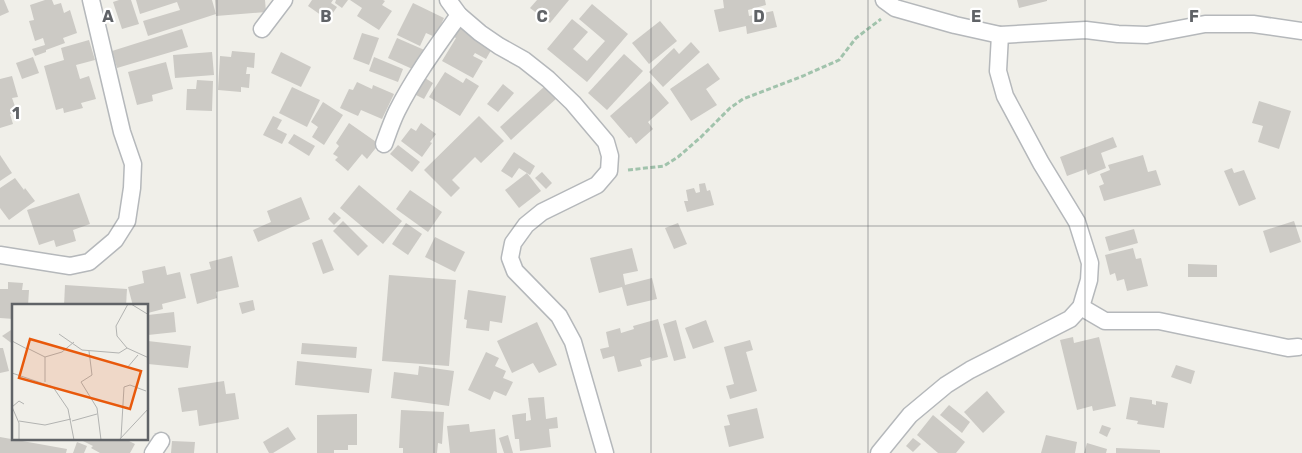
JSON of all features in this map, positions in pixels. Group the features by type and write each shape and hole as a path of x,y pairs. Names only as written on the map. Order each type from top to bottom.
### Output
{"street":[{"path":"0,255 70,266 89,262 116,240 127,221 132,188 133,164 122,132 91,0"},
{"path":"262,29 284,0"},
{"path":"448,0 459,15 480,33 498,46 524,60 548,79 573,103 606,142 610,156 609,171 597,185 542,212 526,226 513,243 510,258 515,271 559,316 573,342 605,453"},
{"path":"890,4 955,25 1000,35 1086,30 1147,35 1205,24 1253,24 1302,31"},
{"path":"384,144 396,113 414,82 459,15"},
{"path":"879,453 910,414 946,385 993,358 1070,319 1081,307 1090,280 1090,264 1078,222 1041,164 1005,96 998,71 1000,35"},
{"path":"1081,307 1105,321 1159,321 1288,348 1299,341"}],"path":[{"path":"609,171 664,166 678,157 730,108 743,99 839,60 856,38 890,4"}],"building":[{"path":"0,0 4,0 9,12 0,16"},
{"path":"45,0 52,0 54,5 61,3 64,13 70,10 77,33 63,38 65,43 35,56 32,49 45,45 43,38 35,41 29,21 34,20 30,5"},
{"path":"131,0 139,24 122,29 113,2"},
{"path":"136,0 212,0 216,14 148,36 143,21 180,10 177,2 140,14"},
{"path":"215,0 265,0 266,12 216,16"},
{"path":"312,0 333,0 331,3 337,7 328,20 308,6"},
{"path":"336,0 348,0 342,8 335,3"},
{"path":"350,0 383,0 385,1 382,5 392,11 379,30 357,16 362,8"},
{"path":"537,0 569,0 550,23 530,8"},
{"path":"723,0 765,0 766,5 748,10 749,16 773,11 777,27 747,34 746,26 719,32 714,10 724,8"},
{"path":"1017,0 1047,0 1047,1 1019,8"},
{"path":"413,3 444,18 435,37 426,33 420,46 397,35"},
{"path":"592,4 628,34 587,82 547,49 572,19 588,32 573,49 587,61 605,41 579,19"},
{"path":"660,21 677,41 649,64 632,43"},
{"path":"458,24 494,45 486,59 475,53 473,56 483,61 473,78 442,61 456,38 451,35"},
{"path":"182,29 188,47 117,68 112,51"},
{"path":"362,33 379,38 369,65 353,59"},
{"path":"397,38 429,52 419,72 388,58"},
{"path":"89,40 95,60 76,65 80,79 89,76 96,99 81,103 83,108 64,113 63,108 56,110 44,66 64,60 61,48"},
{"path":"691,42 700,52 663,87 649,72 674,48 679,54"},
{"path":"232,51 255,53 254,68 247,67 246,74 250,74 249,88 241,87 241,92 218,90 220,56 231,57"},
{"path":"212,52 214,75 175,78 173,55"},
{"path":"281,52 311,67 301,87 271,73"},
{"path":"624,54 643,71 607,110 588,93"},
{"path":"33,57 39,73 22,79 16,63"},
{"path":"374,57 403,69 398,82 369,71"},
{"path":"166,62 173,89 152,95 153,101 137,105 128,72"},
{"path":"708,63 720,79 706,89 717,105 691,121 670,89"},
{"path":"445,72 463,83 466,78 479,86 460,116 429,97"},
{"path":"12,76 18,97 12,98 17,112 10,114 13,124 0,128 0,79"},
{"path":"425,78 433,83 424,99 416,95"},
{"path":"197,80 213,81 212,111 186,110 187,89 196,89"},
{"path":"650,81 669,103 648,122 653,129 636,144 610,116"},
{"path":"357,82 372,89 373,85 394,94 382,119 361,110 358,116 340,108 349,89 353,90"},
{"path":"503,84 514,93 498,112 487,104"},
{"path":"545,86 557,98 511,140 500,127"},
{"path":"292,87 320,100 307,127 279,113"},
{"path":"1259,101 1291,111 1279,149 1258,142 1263,126 1252,123"},
{"path":"323,102 343,115 324,145 312,137 318,127 311,122"},
{"path":"273,116 282,120 277,129 287,134 282,144 263,135"},
{"path":"479,116 504,141 481,163 475,157 452,180 460,188 451,197 424,170"},
{"path":"349,123 379,144 367,159 362,154 348,171 335,160 338,157 333,154 339,146 336,143"},
{"path":"421,123 436,134 422,157 401,141 411,128 416,131"},
{"path":"294,134 315,146 309,156 288,143"},
{"path":"1113,137 1117,147 1101,153 1106,168 1088,175 1086,169 1067,176 1060,157"},
{"path":"398,145 420,162 412,172 390,154"},
{"path":"514,152 535,166 530,175 519,168 512,178 501,171"},
{"path":"0,155 12,173 0,181"},
{"path":"1143,155 1148,172 1156,170 1161,185 1104,201 1099,186 1104,184 1100,174 1110,170 1108,165"},
{"path":"1232,168 1234,173 1244,170 1256,199 1239,206 1224,171"},
{"path":"542,172 552,183 546,189 535,178"},
{"path":"527,173 541,191 519,208 505,190"},
{"path":"15,178 35,201 9,220 0,208 0,188"},
{"path":"705,183 707,191 710,190 714,205 687,212 684,201 688,201 686,190 694,188 696,193 700,192 699,184"},
{"path":"359,185 402,221 383,244 340,208"},
{"path":"410,190 442,212 428,232 396,209"},
{"path":"79,193 90,224 73,230 76,241 56,247 54,240 39,245 27,210"},
{"path":"301,197 310,219 258,242 253,230 271,222 267,211"},
{"path":"334,212 341,218 334,225 328,219"},
{"path":"343,221 368,246 358,256 333,231"},
{"path":"1294,221 1301,242 1270,253 1263,231"},
{"path":"406,223 422,234 408,255 392,244"},
{"path":"678,223 687,244 674,249 665,228"},
{"path":"1134,229 1138,243 1109,251 1105,237"},
{"path":"435,237 465,252 455,272 425,257"},
{"path":"322,239 334,270 323,274 312,243"},
{"path":"632,248 638,271 623,274 625,285 652,278 657,299 627,306 622,287 599,293 590,258"},
{"path":"1133,248 1136,259 1141,258 1148,286 1127,291 1124,279 1117,281 1115,273 1110,275 1105,255"},
{"path":"232,256 239,287 216,292 217,298 197,304 190,274 211,269 209,262"},
{"path":"1188,264 1217,265 1217,277 1188,277"},
{"path":"165,266 167,275 180,272 186,298 162,304 163,309 149,313 149,304 132,304 128,287 144,283 142,271"},
{"path":"389,275 456,280 449,366 382,361"},
{"path":"8,282 23,283 22,290 29,290 28,304 12,304 12,319 0,318 0,289 8,289"},
{"path":"65,285 127,289 126,304 64,304"},
{"path":"468,290 506,296 502,323 490,321 489,331 466,328 467,320 464,319"},
{"path":"253,300 255,310 242,314 239,303"},
{"path":"174,312 176,332 149,335 149,315"},
{"path":"658,319 668,357 652,361 651,357 640,360 642,366 618,372 614,356 603,359 600,349 609,347 606,332 620,328 621,333 634,329 633,326"},
{"path":"676,320 686,358 674,361 663,324"},
{"path":"706,320 714,342 693,349 685,328"},
{"path":"537,322 557,365 539,373 533,363 512,373 497,341"},
{"path":"12,329 12,344 2,336"},
{"path":"1073,337 1074,343 1099,337 1116,406 1093,411 1092,406 1077,410 1060,340"},
{"path":"750,340 753,350 746,352 757,391 730,399 726,386 734,384 724,347"},
{"path":"149,341 191,346 188,368 149,364"},
{"path":"302,343 357,347 356,358 301,354"},
{"path":"0,348 3,348 9,371 0,373"},
{"path":"486,352 499,358 495,366 506,371 503,378 513,382 506,396 494,391 490,400 468,390"},
{"path":"297,361 372,369 369,393 295,385"},
{"path":"1176,365 1195,371 1191,384 1171,377"},
{"path":"419,366 454,371 449,406 391,398 394,372 418,375"},
{"path":"224,381 226,394 235,393 239,419 199,426 197,410 182,412 178,388"},
{"path":"987,391 1005,412 983,433 964,412"},
{"path":"544,397 546,419 557,417 558,428 549,429 551,447 520,451 519,439 515,439 512,415 526,413 526,421 531,420 528,398"},
{"path":"1130,397 1152,400 1152,404 1156,405 1156,401 1168,403 1164,428 1137,424 1138,421 1126,419"},
{"path":"949,405 970,422 962,433 940,415"},
{"path":"757,408 764,438 729,447 724,426 730,425 727,415"},
{"path":"401,410 444,412 442,444 438,443 437,453 403,453 403,448 399,448"},
{"path":"357,414 357,445 348,445 348,450 334,450 334,453 317,453 317,415"},
{"path":"933,415 965,442 956,453 938,453 917,435"},
{"path":"469,424 470,432 495,429 497,453 450,453 447,426"},
{"path":"1102,425 1111,428 1107,437 1099,433"},
{"path":"288,427 296,439 273,453 269,453 263,442"},
{"path":"508,435 513,453 504,453 499,438"},
{"path":"1046,435 1077,442 1075,453 1041,453"},
{"path":"0,437 67,449 66,453 0,453"},
{"path":"913,438 921,444 913,452 906,446"},
{"path":"81,440 130,440 135,444 130,453 100,453 91,448 93,446"},
{"path":"172,441 195,442 194,453 171,453"},
{"path":"77,442 87,446 84,453 73,453"},
{"path":"1087,443 1107,449 1106,453 1084,453"},
{"path":"1116,448 1160,450 1160,453 1116,453"}]}
